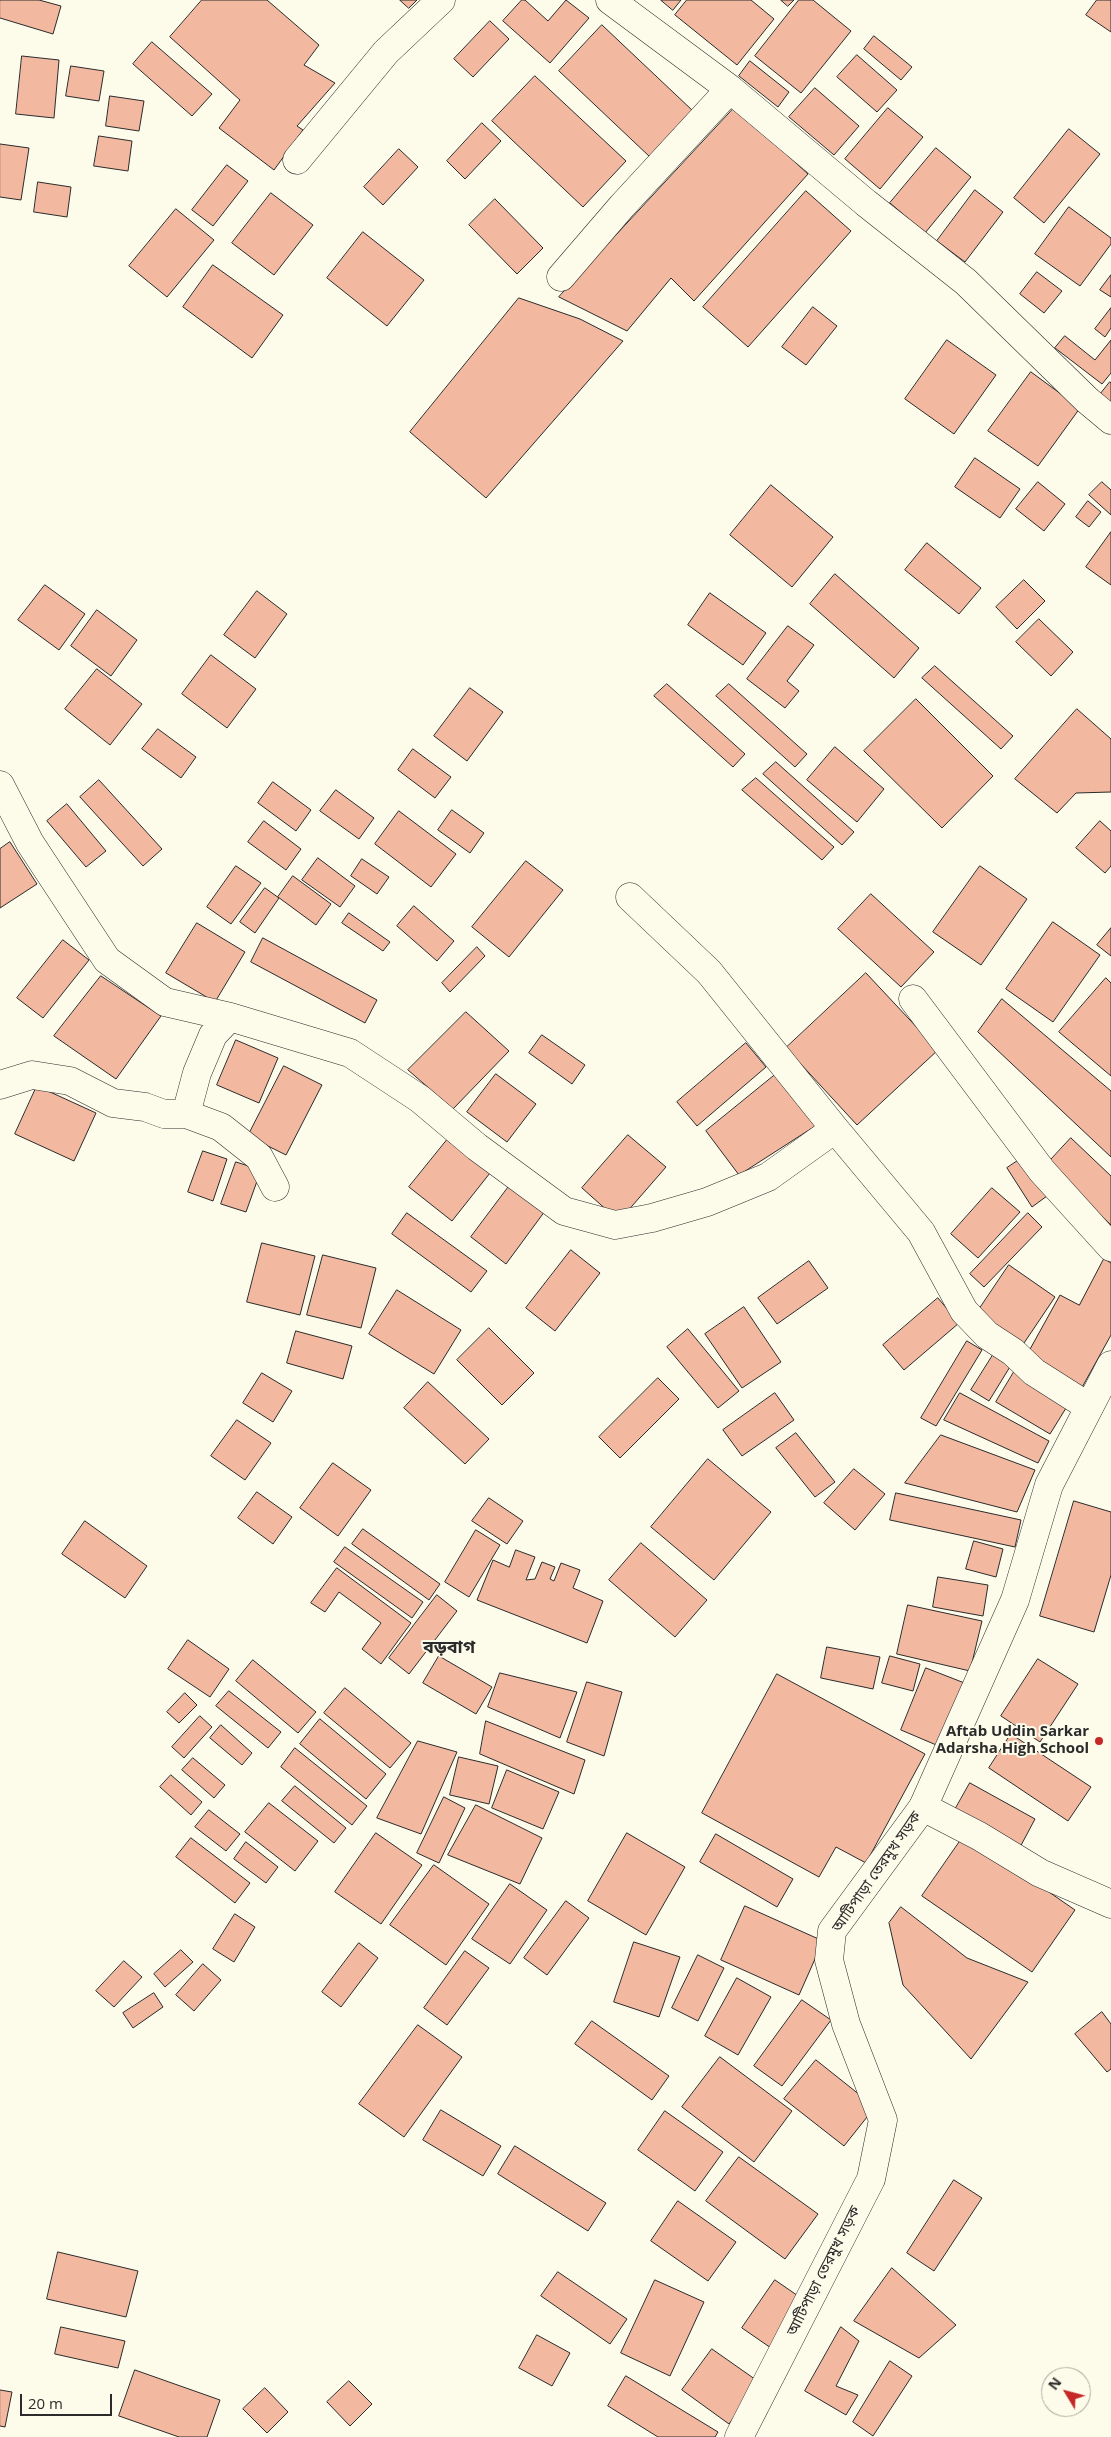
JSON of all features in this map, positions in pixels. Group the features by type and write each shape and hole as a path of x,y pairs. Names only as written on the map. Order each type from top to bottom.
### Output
{"street":[{"path":"296,160 386,52 442,0"},
{"path":"610,0 730,89 866,203 966,282 1087,400 1111,420"},
{"path":"561,277 622,206 730,89"},
{"path":"0,785 30,843 107,960 165,1002 230,1017 350,1053 420,1099 477,1147 564,1211 615,1225 652,1218 707,1202 768,1177 836,1129"},
{"path":"630,897 709,972 921,1232 964,1311 986,1335 1013,1352 1034,1372 1089,1407"},
{"path":"913,999 1042,1171 1111,1247"},
{"path":"186,1114 198,1073 213,1035 230,1017"},
{"path":"0,1085 32,1075 70,1081 113,1103 144,1107 164,1114 186,1114 220,1127 259,1157 275,1186"},
{"name":"আটিপাড়া তেরমুখ সড়ক","path":"739,2437 872,2179 883,2120 843,2015 829,1960 832,1931 923,1807 1015,1600 1049,1485 1110,1370"},
{"path":"923,1807 979,1836 1040,1873 1111,1904"}],"building":[{"path":"0,0 39,0 61,6 53,34 0,18"},
{"path":"202,0 267,0 319,45 304,65 335,83 297,126 303,130 274,170 219,128 240,100 170,37"},
{"path":"400,0 417,0 409,8"},
{"path":"522,0 525,0 548,21 566,0 589,18 550,63 503,21"},
{"path":"661,0 681,0 673,10"},
{"path":"687,0 751,0 774,19 737,65 675,15"},
{"path":"781,0 794,0 788,6"},
{"path":"799,0 813,0 851,31 801,93 755,56"},
{"path":"1097,0 1111,0 1111,32 1086,15"},
{"path":"490,21 509,39 473,77 454,59"},
{"path":"602,25 693,111 650,157 559,71"},
{"path":"874,36 912,67 901,80 864,49"},
{"path":"152,42 212,94 192,116 133,64"},
{"path":"857,55 897,90 877,112 837,77"},
{"path":"22,56 59,60 54,118 16,114"},
{"path":"750,61 789,92 778,107 739,76"},
{"path":"71,66 104,71 99,101 66,96"},
{"path":"535,76 626,161 583,207 492,121"},
{"path":"815,88 859,126 834,155 789,117"},
{"path":"110,96 144,101 139,131 106,126"},
{"path":"735,107 808,174 694,301 671,278 627,331 559,297"},
{"path":"888,108 923,137 880,189 845,159"},
{"path":"482,123 501,141 465,179 447,161"},
{"path":"1069,129 1100,154 1044,223 1014,198"},
{"path":"99,136 132,141 128,171 94,166"},
{"path":"0,144 29,148 21,200 0,197"},
{"path":"936,148 971,177 925,233 890,203"},
{"path":"399,149 418,167 383,205 364,187"},
{"path":"227,165 248,181 213,226 192,210"},
{"path":"38,182 71,187 67,217 34,212"},
{"path":"975,190 1003,212 965,262 937,241"},
{"path":"806,191 851,231 748,347 703,307"},
{"path":"271,193 313,225 274,275 232,243"},
{"path":"495,199 543,248 517,274 469,225"},
{"path":"1069,207 1111,238 1111,244 1080,286 1035,254"},
{"path":"176,209 214,240 167,297 129,266"},
{"path":"363,232 424,280 387,326 327,278"},
{"path":"213,265 283,315 252,358 183,307"},
{"path":"1037,272 1062,291 1044,313 1020,294"},
{"path":"1111,275 1111,297 1100,290"},
{"path":"519,298 580,319 623,341 486,498 410,432"},
{"path":"813,307 837,326 806,365 782,347"},
{"path":"1111,308 1111,328 1105,337 1095,329"},
{"path":"1065,336 1095,360 1111,340 1111,373 1102,384 1055,348"},
{"path":"947,340 996,375 954,434 905,399"},
{"path":"1031,372 1080,408 1038,466 988,431"},
{"path":"1111,383 1111,414 1095,401"},
{"path":"975,458 1020,489 1000,518 955,487"},
{"path":"1038,482 1065,504 1044,531 1016,509"},
{"path":"1102,482 1111,490 1111,515 1089,495"},
{"path":"771,485 833,537 792,587 730,535"},
{"path":"1088,501 1101,512 1089,527 1076,517"},
{"path":"1111,532 1111,585 1086,567"},
{"path":"927,543 981,588 959,614 905,570"},
{"path":"835,574 919,648 894,678 810,604"},
{"path":"1024,580 1045,601 1017,629 996,607"},
{"path":"45,585 85,614 59,650 18,620"},
{"path":"257,591 287,614 255,658 224,635"},
{"path":"710,593 766,633 743,665 688,625"},
{"path":"97,610 137,640 111,676 71,646"},
{"path":"1039,619 1073,652 1051,676 1016,642"},
{"path":"788,626 814,645 787,681 799,691 785,708 747,679"},
{"path":"211,655 256,689 227,728 182,694"},
{"path":"935,666 1013,736 1001,749 922,678"},
{"path":"97,669 142,704 110,745 65,709"},
{"path":"667,684 745,754 733,767 654,696"},
{"path":"729,684 807,754 795,767 716,696"},
{"path":"470,688 503,712 467,761 434,736"},
{"path":"916,699 993,776 942,828 864,751"},
{"path":"1077,709 1111,739 1111,792 1076,793 1057,813 1015,779"},
{"path":"158,729 196,757 181,778 142,749"},
{"path":"835,747 884,789 857,822 807,780"},
{"path":"413,749 451,777 435,798 398,770"},
{"path":"776,762 854,832 842,845 763,774"},
{"path":"756,778 834,847 822,860 742,790"},
{"path":"99,780 162,849 143,866 80,797"},
{"path":"273,782 311,810 296,831 258,803"},
{"path":"336,790 374,818 359,839 320,811"},
{"path":"67,804 106,851 86,867 47,821"},
{"path":"452,810 484,833 470,853 438,830"},
{"path":"399,811 456,854 431,887 375,844"},
{"path":"264,821 301,849 286,870 248,842"},
{"path":"1100,821 1111,831 1111,866 1105,873 1076,848"},
{"path":"10,842 37,884 0,908 0,849"},
{"path":"318,858 355,886 340,907 302,880"},
{"path":"362,859 389,877 377,894 351,876"},
{"path":"526,861 563,890 509,957 472,927"},
{"path":"236,866 261,883 231,924 207,907"},
{"path":"980,866 1027,899 981,965 933,932"},
{"path":"293,876 331,904 316,925 278,897"},
{"path":"265,888 279,898 255,933 240,922"},
{"path":"871,894 934,952 901,987 838,929"},
{"path":"414,906 454,941 437,961 397,926"},
{"path":"349,913 390,942 383,951 342,923"},
{"path":"1053,922 1100,955 1053,1022 1006,989"},
{"path":"197,923 245,952 215,1002 166,973"},
{"path":"1111,928 1111,956 1097,945"},
{"path":"263,938 377,1000 365,1023 251,962"},
{"path":"63,940 89,960 43,1018 17,998"},
{"path":"477,947 485,956 450,992 442,983"},
{"path":"866,973 938,1050 857,1125 786,1048"},
{"path":"101,976 161,1016 116,1079 54,1036"},
{"path":"1106,978 1111,983 1111,1076 1059,1032"},
{"path":"1002,999 1111,1091 1111,1157 978,1032"},
{"path":"466,1012 509,1051 453,1109 408,1070"},
{"path":"542,1035 585,1065 572,1084 529,1053"},
{"path":"236,1040 278,1058 259,1103 217,1085"},
{"path":"746,1043 766,1067 697,1126 677,1102"},
{"path":"284,1066 322,1085 286,1155 248,1136"},
{"path":"781,1070 823,1121 739,1175 706,1131"},
{"path":"496,1074 536,1104 507,1142 467,1112"},
{"path":"37,1086 96,1113 74,1161 15,1134"},
{"path":"628,1135 666,1167 619,1221 582,1188"},
{"path":"1071,1138 1111,1176 1111,1225 1046,1165"},
{"path":"447,1140 490,1173 452,1221 409,1187"},
{"path":"203,1151 227,1159 213,1201 188,1192"},
{"path":"1022,1158 1047,1196 1032,1207 1007,1168"},
{"path":"236,1162 261,1170 246,1212 221,1204"},
{"path":"510,1185 545,1211 506,1264 471,1237"},
{"path":"992,1188 1020,1212 978,1258 951,1234"},
{"path":"407,1213 487,1271 471,1292 392,1234"},
{"path":"1028,1213 1042,1227 984,1287 970,1274"},
{"path":"262,1243 315,1256 300,1315 247,1302"},
{"path":"571,1250 600,1273 555,1331 526,1308"},
{"path":"323,1255 376,1268 361,1328 307,1315"},
{"path":"1104,1259 1111,1263 1111,1335 1080,1391 1024,1360 1060,1295 1079,1305"},
{"path":"809,1261 828,1288 777,1324 758,1298"},
{"path":"1009,1265 1055,1297 1020,1349 974,1317"},
{"path":"397,1290 461,1330 434,1374 369,1334"},
{"path":"938,1298 959,1323 904,1370 883,1345"},
{"path":"744,1307 781,1362 742,1388 705,1334"},
{"path":"489,1328 534,1373 502,1405 457,1360"},
{"path":"688,1329 739,1391 718,1408 667,1347"},
{"path":"296,1331 352,1346 343,1379 287,1363"},
{"path":"967,1341 982,1350 936,1426 921,1418"},
{"path":"998,1347 1016,1357 989,1401 971,1390"},
{"path":"1017,1367 1071,1400 1050,1434 996,1402"},
{"path":"262,1373 292,1391 273,1422 243,1403"},
{"path":"658,1378 679,1399 620,1458 599,1437"},
{"path":"428,1382 489,1439 465,1464 404,1408"},
{"path":"775,1393 794,1420 742,1456 723,1430"},
{"path":"960,1393 1049,1441 1038,1463 944,1420"},
{"path":"237,1420 271,1443 245,1480 211,1456"},
{"path":"796,1433 835,1482 815,1497 776,1448"},
{"path":"941,1435 1035,1470 1017,1512 905,1483"},
{"path":"708,1459 771,1512 714,1580 651,1527"},
{"path":"333,1463 371,1490 338,1536 300,1508"},
{"path":"854,1469 885,1494 855,1530 824,1503"},
{"path":"257,1492 292,1517 273,1544 238,1518"},
{"path":"896,1493 1021,1520 1015,1547 890,1520"},
{"path":"489,1498 523,1521 507,1544 472,1521"},
{"path":"1074,1501 1111,1512 1111,1575 1094,1632 1040,1616"},
{"path":"85,1521 147,1566 125,1598 62,1554"},
{"path":"363,1529 440,1584 429,1600 352,1544"},
{"path":"476,1530 500,1545 469,1597 445,1582"},
{"path":"974,1541 1003,1549 996,1577 966,1569"},
{"path":"641,1543 707,1600 675,1637 609,1580"},
{"path":"345,1547 423,1602 412,1618 334,1562"},
{"path":"516,1550 535,1557 526,1580 535,1579 542,1562 555,1567 550,1579 554,1581 561,1563 580,1570 573,1588 603,1601 587,1643 477,1600 493,1560 509,1567"},
{"path":"337,1568 411,1623 381,1664 362,1649 381,1623 339,1592 325,1612 311,1603"},
{"path":"938,1577 988,1585 983,1616 933,1607"},
{"path":"437,1595 457,1611 409,1674 389,1658"},
{"path":"908,1605 982,1621 970,1671 897,1654"},
{"path":"188,1640 229,1669 210,1697 168,1669"},
{"path":"827,1647 880,1657 873,1689 821,1678"},
{"path":"439,1656 492,1687 476,1714 423,1683"},
{"path":"890,1656 920,1664 913,1691 882,1683"},
{"path":"1038,1659 1078,1684 1040,1742 1001,1716"},
{"path":"253,1660 316,1712 298,1733 236,1681"},
{"path":"926,1668 967,1684 941,1747 901,1730"},
{"path":"500,1673 577,1692 560,1738 488,1707"},
{"path":"777,1674 925,1754 866,1863 836,1847 819,1877 702,1813"},
{"path":"587,1682 622,1692 604,1756 567,1742"},
{"path":"345,1688 411,1743 390,1768 324,1713"},
{"path":"229,1691 281,1732 268,1748 216,1706"},
{"path":"185,1693 197,1705 179,1723 167,1712"},
{"path":"200,1716 212,1727 184,1758 172,1747"},
{"path":"320,1719 386,1774 366,1799 300,1744"},
{"path":"486,1721 585,1760 574,1794 480,1754"},
{"path":"221,1725 252,1753 242,1765 210,1738"},
{"path":"1011,1734 1091,1787 1068,1821 989,1768"},
{"path":"418,1741 457,1752 421,1834 377,1818"},
{"path":"295,1748 367,1806 352,1825 281,1767"},
{"path":"459,1757 498,1766 489,1804 450,1795"},
{"path":"193,1758 225,1785 214,1798 182,1770"},
{"path":"507,1770 559,1792 543,1829 492,1808"},
{"path":"171,1775 202,1802 191,1815 160,1787"},
{"path":"970,1783 1035,1819 1018,1851 952,1815"},
{"path":"295,1786 346,1828 334,1843 282,1801"},
{"path":"444,1797 465,1808 439,1863 417,1853"},
{"path":"269,1803 318,1841 295,1871 245,1832"},
{"path":"476,1805 542,1838 520,1884 448,1855"},
{"path":"209,1810 240,1834 226,1851 195,1827"},
{"path":"376,1833 422,1865 381,1924 335,1892"},
{"path":"627,1833 685,1867 646,1935 588,1901"},
{"path":"716,1834 793,1879 777,1907 700,1862"},
{"path":"965,1834 1075,1910 1032,1972 922,1896"},
{"path":"191,1838 250,1883 235,1903 176,1857"},
{"path":"246,1842 278,1867 266,1883 234,1859"},
{"path":"434,1865 489,1904 446,1965 390,1925"},
{"path":"510,1884 547,1910 510,1964 472,1939"},
{"path":"566,1901 589,1918 547,1975 524,1958"},
{"path":"745,1906 823,1941 799,1995 721,1960"},
{"path":"901,1907 967,1958 1028,1982 971,2059 903,1985 889,1923"},
{"path":"235,1914 255,1927 234,1962 213,1949"},
{"path":"634,1942 680,1957 659,2017 614,2002"},
{"path":"359,1943 378,1958 341,2007 322,1992"},
{"path":"181,1950 193,1962 165,1987 154,1974"},
{"path":"465,1951 489,1968 447,2025 424,2008"},
{"path":"698,1955 724,1968 698,2021 672,2008"},
{"path":"124,1961 142,1977 114,2007 96,1991"},
{"path":"203,1964 221,1980 194,2011 176,1995"},
{"path":"737,1978 771,1997 738,2055 705,2036"},
{"path":"154,1993 163,2007 133,2028 123,2013"},
{"path":"802,2000 831,2020 782,2086 754,2066"},
{"path":"1102,2012 1111,2024 1111,2069 1107,2072 1075,2034"},
{"path":"592,2021 669,2076 652,2100 575,2044"},
{"path":"418,2025 462,2057 404,2137 359,2104"},
{"path":"720,2057 792,2111 754,2162 682,2107"},
{"path":"816,2060 875,2107 844,2146 784,2099"},
{"path":"441,2110 501,2146 483,2176 423,2140"},
{"path":"665,2111 723,2152 695,2191 638,2150"},
{"path":"515,2146 606,2203 588,2231 498,2174"},
{"path":"739,2157 818,2214 785,2259 706,2201"},
{"path":"954,2180 982,2198 934,2271 907,2253"},
{"path":"678,2201 736,2242 708,2281 651,2241"},
{"path":"58,2252 138,2271 126,2317 47,2299"},
{"path":"892,2268 956,2325 919,2358 854,2321"},
{"path":"558,2272 627,2319 610,2344 541,2296"},
{"path":"655,2280 704,2302 670,2376 621,2353"},
{"path":"775,2280 804,2300 771,2348 742,2328"},
{"path":"61,2327 125,2341 118,2368 55,2354"},
{"path":"841,2327 859,2341 836,2386 858,2395 846,2415 805,2391"},
{"path":"537,2335 570,2353 552,2386 519,2368"},
{"path":"712,2349 759,2382 729,2424 682,2390"},
{"path":"890,2361 912,2376 873,2436 853,2422"},
{"path":"135,2370 220,2400 207,2437 179,2437 119,2416"},
{"path":"626,2376 718,2432 715,2437 658,2437 608,2406"},
{"path":"349,2381 372,2404 350,2426 327,2402"},
{"path":"265,2388 288,2412 267,2433 243,2409"},
{"path":"0,2390 12,2392 5,2427 0,2426"}],"place":[{"name":"Aftab Uddin Sarkar Adarsha High School","path":"1099,1741"}],"district":[{"name":"বড়বাগ","path":"449,1648"}]}
